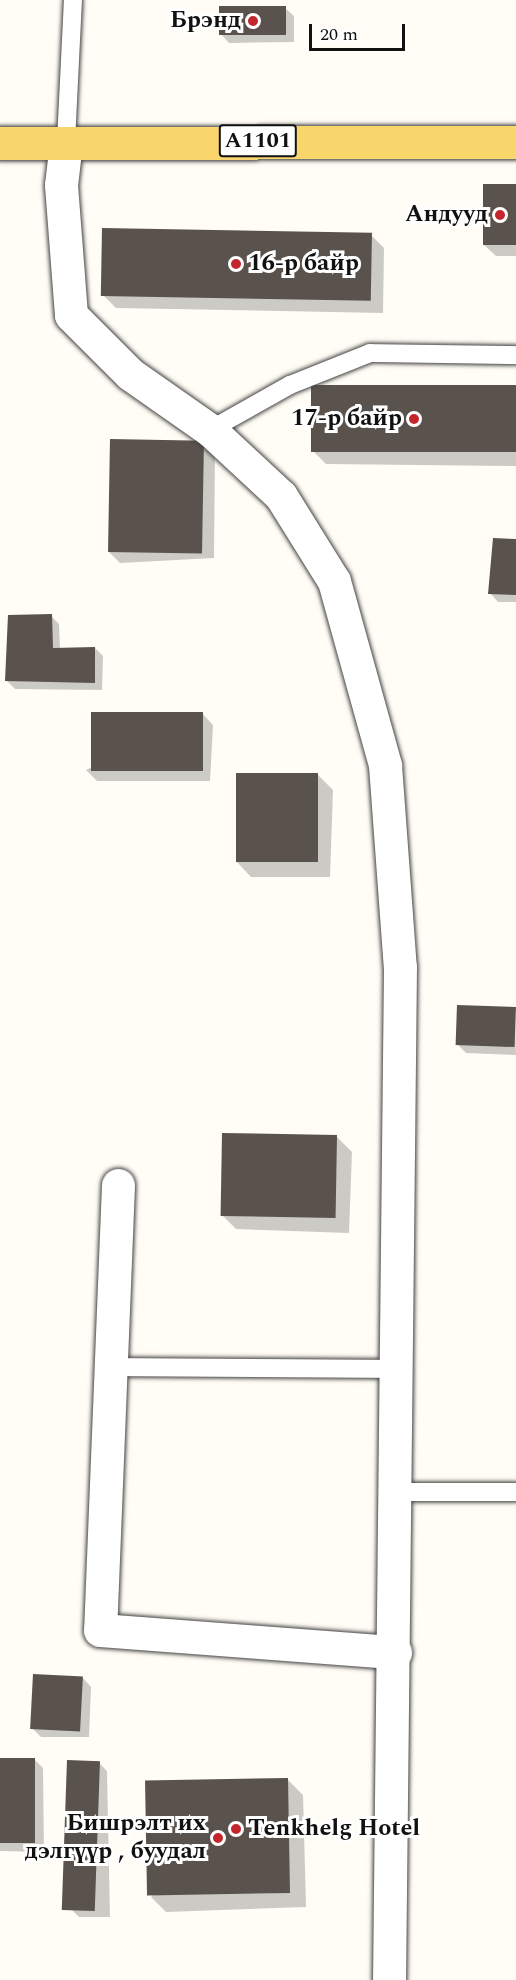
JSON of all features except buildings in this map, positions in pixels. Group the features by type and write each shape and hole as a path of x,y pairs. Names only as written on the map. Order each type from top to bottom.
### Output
{"main road":[{"name":"A1101","path":"0,143 516,142"}],"street":[{"path":"66,142 61,185 71,315 130,374 210,430 281,496 334,581 385,765 400,967 389,1980"},
{"path":"118,1185 100,1630 394,1653"}],"lane":[{"path":"66,142 73,0"},
{"path":"210,430 290,385 370,352 516,355"},
{"path":"111,1367 397,1369"},
{"path":"396,1492 516,1492"}],"place":[{"name":"Брэнд","path":"253,21"},
{"name":"Андууд","path":"500,215"},
{"name":"16-р байр","path":"236,264"},
{"name":"17-р байр","path":"414,419"},
{"name":"Tenkhelg Hotel","path":"236,1829"},
{"name":"Бишрэлт их дэлгүүр , буудал","path":"218,1838"}]}
